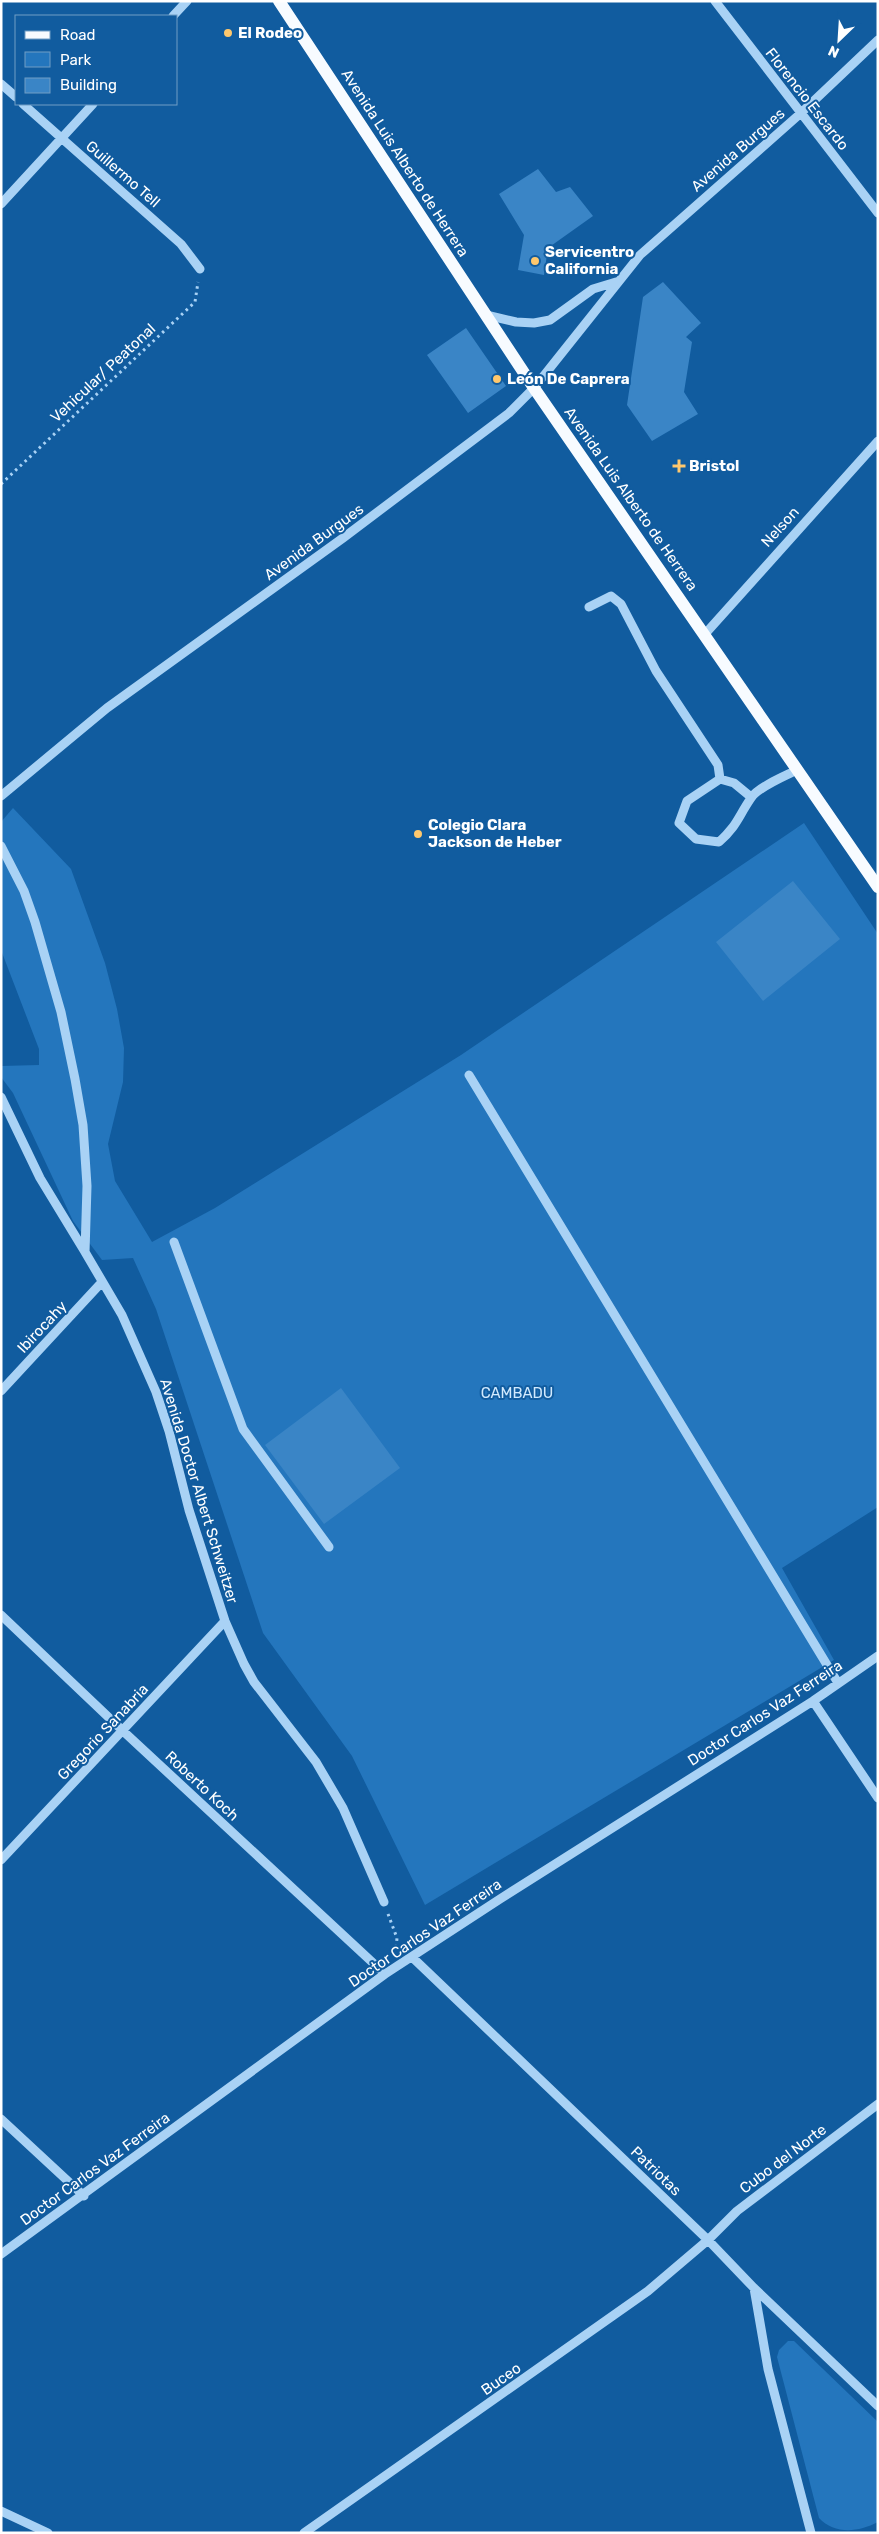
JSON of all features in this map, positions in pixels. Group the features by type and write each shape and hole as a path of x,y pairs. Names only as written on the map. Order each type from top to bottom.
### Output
{"main road":[{"name":"Avenida Luis Alberto de Herrera","path":"279,1 534,388 878,887"}],"street":[{"path":"174,15 187,1"},
{"name":"Florencio Escardo","path":"715,1 878,213"},
{"name":"Avenida Burgues","path":"1,796 107,708 343,538 509,413 534,388 616,282 640,255 801,113 878,40"},
{"path":"1,84 15,96"},
{"name":"Guillermo Tell","path":"24,105 181,244 200,269"},
{"path":"1,204 92,105"},
{"path":"486,315 525,322 550,320 592,289 616,282"},
{"name":"Nelson","path":"705,634 878,441"},
{"path":"589,607 611,596 621,604 656,671 718,765 720,779"},
{"path":"751,797 734,783 720,779 687,801 679,824 696,839 719,842 733,830 751,797 797,770"},
{"path":"1,846 24,891 35,922 61,1012 76,1079 83,1125 87,1186 85,1252"},
{"path":"470,1074 838,1683"},
{"name":"Avenida Doctor Albert Schweitzer","path":"1,1097 40,1178 122,1315 156,1392 169,1431 189,1510 225,1621 254,1682 316,1762 343,1808 384,1902"},
{"path":"174,1242 243,1429 329,1547"},
{"name":"Ibirocahy","path":"1,1391 102,1282"},
{"name":"Roberto Koch","path":"1,1615 385,1974"},
{"name":"Gregorio Sanabria","path":"1,1860 225,1621"},
{"name":"Doctor Carlos Vaz Ferreira","path":"1,2254 84,2196 385,1974 413,1958 500,1899 812,1701 878,1656"},
{"path":"812,1701 878,1798"},
{"name":"Patriotas","path":"413,1958 708,2240 754,2288 878,2406"},
{"name":"Cubo del Norte","path":"708,2240 737,2211 878,2104"},
{"path":"1,2119 84,2196"},
{"name":"Buceo","path":"304,2533 648,2291 708,2240"},
{"path":"754,2288 768,2370 811,2533"},
{"path":"1,2511 48,2533"}],"path":[{"name":"Vehicular/ Peatonal","path":"1,484 196,302 200,269"},
{"path":"384,1902 397,1938 394,1958 385,1974"}],"green space":[{"name":"CAMBADU","path":"13,808 71,869 105,963 117,1009 124,1048 123,1082 108,1144 115,1181 152,1242 215,1208 461,1055 804,823 878,934 878,1507 782,1568 834,1660 425,1905 352,1756 263,1633 156,1309 133,1258 102,1260 73,1221 13,1093 1,1077 1,1066 39,1065 39,1049 1,950 1,822"},
{"path":"788,2341 794,2341 878,2422 878,2522 870,2526 854,2530 839,2529 832,2527 819,2518 777,2357 779,2350"}],"building":[{"path":"538,169 556,192 570,187 593,216 548,248 544,275 518,270 524,235 499,194"},
{"path":"663,282 701,323 686,337 692,342 684,392 698,414 652,441 627,405 643,297"},
{"path":"466,328 506,386 468,413 427,355"},
{"path":"793,881 840,939 763,1001 716,942"},
{"path":"341,1388 400,1468 324,1524 265,1445"}],"place":[{"name":"El Rodeo","path":"228,33"},
{"name":"Servicentro California","path":"535,261"},
{"name":"León De Caprera","path":"497,379"},
{"name":"Bristol","path":"679,466"},
{"name":"Colegio Clara Jackson de Heber","path":"418,834"}]}
